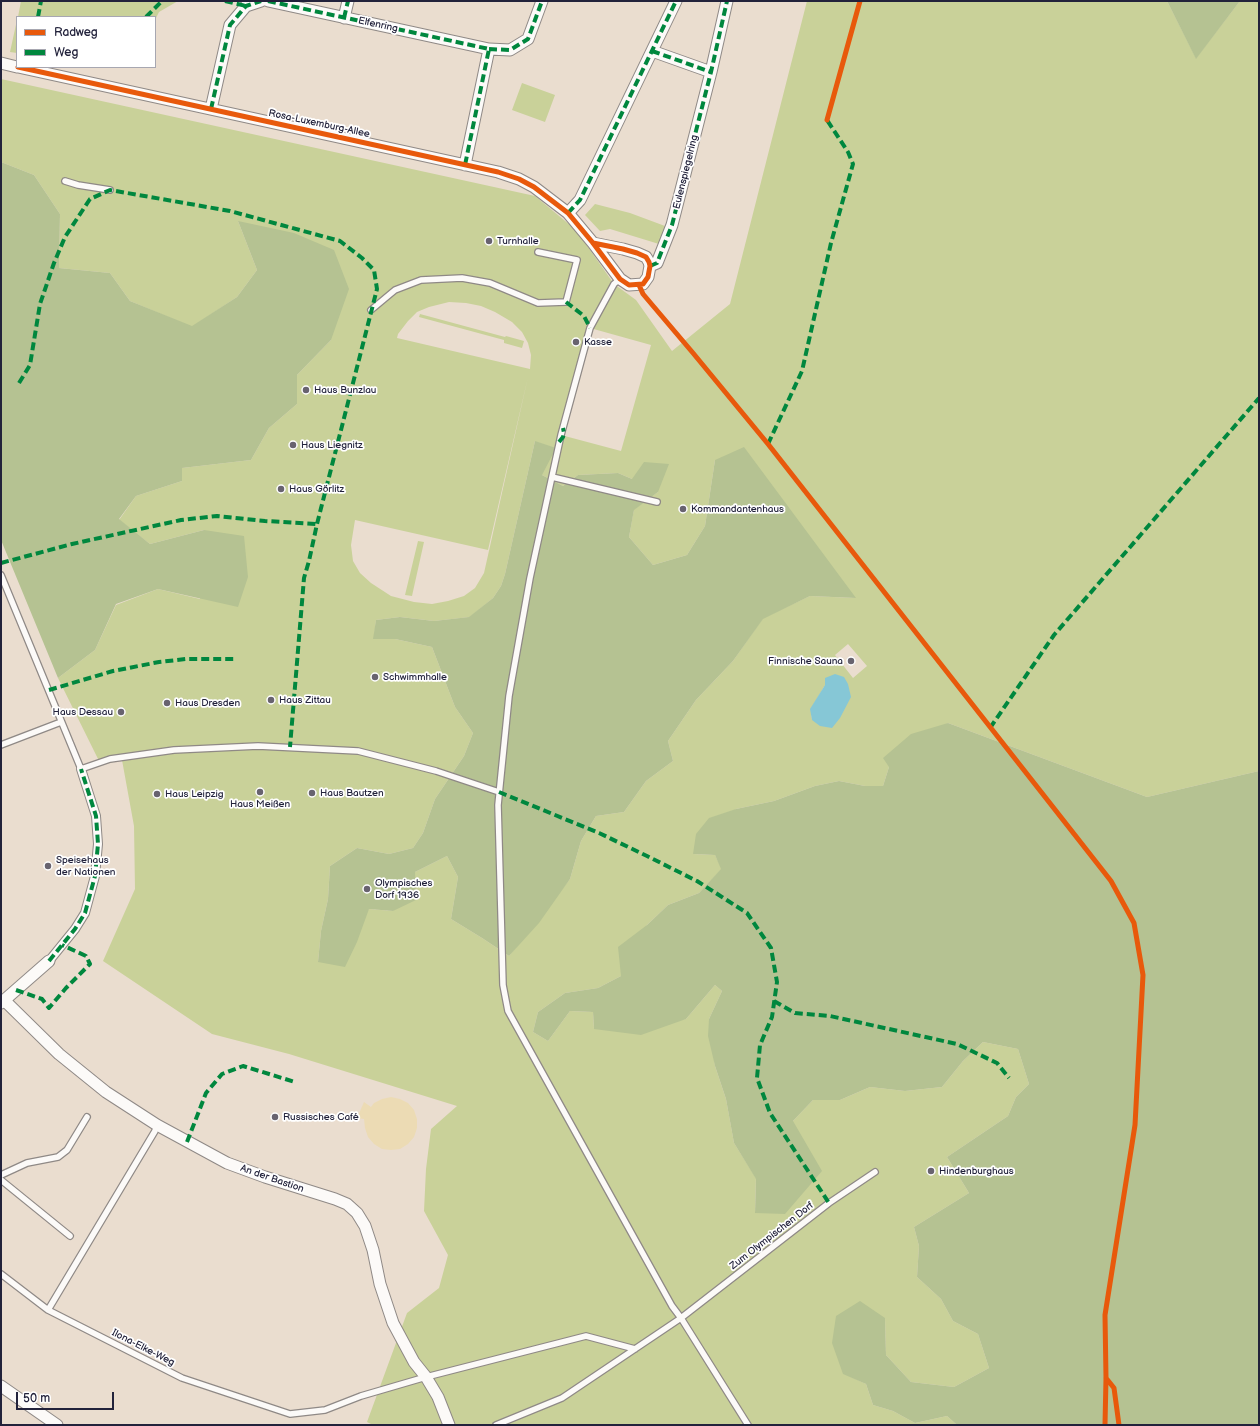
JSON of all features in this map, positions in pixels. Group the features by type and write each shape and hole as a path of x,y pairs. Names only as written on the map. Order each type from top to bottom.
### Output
{"street":[{"path":"211,109 230,25 246,6 261,1"},
{"name":"Elfenring","path":"268,1 489,49 510,50 528,39 542,1"},
{"path":"344,18 348,1"},
{"path":"568,214 580,200 676,1"},
{"name":"Eulenspiegelring","path":"650,266 657,263 672,225 712,72 727,1"},
{"path":"465,165 489,49"},
{"path":"652,51 712,72"},
{"name":"Rosa-Luxemburg-Allee","path":"1,63 16,67"},
{"name":"Rosa-Luxemburg-Allee","path":"23,68 498,172 519,179 534,187 568,214 593,243 620,279"},
{"path":"593,243 637,253 646,257 650,266 648,276 643,284 629,285 620,279"},
{"path":"3,1002 49,961 75,929 85,913 95,876 98,844 96,816 81,769"},
{"name":"An der Bastion","path":"3,1002 59,1054 100,1087 157,1125 227,1163 285,1184 335,1199 347,1204 357,1213 365,1226 371,1244 380,1284 393,1323 414,1362 426,1377 438,1397 449,1425"},
{"path":"1,1386 57,1425"}],"lane":[{"path":"65,181 78,185 110,190"},
{"path":"371,310 395,290 415,282 421,280 462,278 490,283 538,303 566,302 577,260 538,252"},
{"path":"620,279 614,284 590,328 560,435 530,578 511,688 498,804 503,986 508,1011 672,1306 748,1425"},
{"path":"552,477 657,502"},
{"path":"1,575 81,769 110,759 174,750 258,746 358,751 436,771 499,792"},
{"path":"1,745 61,722"},
{"path":"1,1175 27,1163 58,1158 68,1150 87,1117"},
{"path":"48,1310 155,1131 157,1125"},
{"name":"Zum Olympischen Dorf","path":"496,1425 562,1398 681,1318 829,1203 875,1172"},
{"path":"1,1180 70,1236"},
{"name":"Ilona-Elke-Weg","path":"1,1274 48,1310 182,1378 290,1414 325,1410 361,1396 426,1377"},
{"path":"426,1377 586,1336 635,1349"}],"green space":[{"path":"21,1 178,1 159,12 156,18 156,16 18,16"},
{"path":"807,1 1167,1 1196,58 1240,1 1259,1 1259,771 1147,797 948,723 889,767 883,786 865,786 839,781 815,786 774,801 736,809 693,854 715,855 722,869 699,893 668,905 647,925 621,976 598,988 565,993 538,1012 533,1032 548,1041 570,1011 593,1012 594,1029 686,1019 715,985 722,991 709,1019 715,1066 726,1099 734,1143 756,1178 755,1213 793,1121 813,1100 840,1100 870,1087 905,1091 942,1087 963,1061 983,1042 1018,1049 1029,1084 1016,1097 1008,1116 947,1157 969,1193 914,1227 919,1246 917,1277 941,1299 953,1321 978,1334 989,1368 954,1387 911,1382 886,1355 885,1318 843,1373 866,1384 873,1405 893,1411 915,1423 947,1416 957,1425 373,1425 367,1422 407,1313 439,1288 448,1255 424,1211 426,1169 431,1129 457,1106 289,1054 212,1034 103,961 135,889 134,826 122,760 101,765 58,678 95,650 116,605 158,589 200,599 204,530 150,544 119,520 136,496 182,481 182,468 251,460 269,428 297,404 297,375 331,340 238,221 257,270 237,297 192,327 130,301 110,273 59,268 60,214 34,175 1,162 1,79 535,196 576,230 614,284 636,300 672,351 730,304","holes":["449,302 466,303 481,306 512,322 522,332 528,343 531,355 530,369 397,338 398,334 417,312","590,328 651,345 621,451 561,435","528,377 484,573 475,588 464,596 432,604 414,602 391,596 371,583 360,573 353,561 351,545 355,520 488,550","535,441 542,475 563,486 578,475 618,473 658,492 634,509 629,537 653,565 687,555 705,526 715,460 855,598 810,596 763,618 733,661 696,700 668,741 673,761 646,781 624,812 596,816 581,841 570,879 509,956 451,919 458,877 447,856 415,872 393,911 369,909 318,962 321,931 328,899 330,866 357,848 389,854 413,848 423,833 435,799 464,756 473,733 455,707 432,647 395,639 374,639 376,620 400,617 434,621 470,617 493,598 501,586","848,644 867,666 853,678 835,655","825,685 812,720 811,709"]},
{"path":"1167,1 1240,1 1196,59"},
{"path":"16,25 16,53 10,52"},
{"path":"522,83 555,95 545,122 512,110"},
{"path":"1,162 34,175 60,214 59,268 110,273 130,301 192,326 237,297 257,270 238,221 294,233 334,250 349,289 331,340 297,375 297,404 269,428 251,460 182,468 182,481 136,496 119,519 150,544 204,530 244,536 248,577 238,607 158,589 116,604 95,650 58,678 1,540"},
{"path":"595,204 630,213 665,226 659,244 610,229 600,231 585,215"},
{"path":"420,314 524,341 522,348 504,343 504,340 419,317"},
{"path":"535,441 556,448 542,475 563,486 578,475 618,473 632,479 644,462 669,464 658,492 634,510 629,537 653,565 687,555 705,526 715,460 744,447 856,598 810,596 763,619 733,661 696,700 668,741 673,761 646,781 624,812 596,816 581,841 570,879 539,923 509,956 451,919 458,877 447,856 415,872 416,900 393,911 369,909 357,942 345,967 318,962 321,931 328,899 330,866 357,848 389,854 413,848 423,833 435,799 464,756 473,733 455,707 432,647 395,639 373,639 376,620 400,617 434,621 469,617 493,598 501,586 505,574"},
{"path":"418,541 424,542 412,596 405,595"},
{"path":"948,723 1147,797 1259,771 1259,1425 957,1425 947,1416 915,1423 893,1411 873,1405 866,1384 843,1374 832,1343 836,1316 860,1301 885,1318 886,1355 911,1382 954,1387 989,1368 978,1334 953,1321 941,1299 917,1277 919,1246 914,1227 969,1193 947,1157 1008,1116 1016,1097 1029,1084 1018,1049 983,1042 963,1061 942,1087 905,1091 870,1087 840,1100 813,1100 793,1121 822,1171 785,1214 755,1213 756,1179 734,1143 726,1099 715,1066 708,1036 709,1019 722,991 715,985 686,1019 641,1035 594,1029 593,1012 570,1011 548,1041 533,1032 538,1012 565,993 598,988 621,976 618,947 647,925 668,905 699,893 721,869 715,855 693,854 696,834 709,818 736,809 774,801 815,786 839,781 865,786 883,786 889,767 883,758 911,734"}],"sand":[{"path":"391,1097 408,1103 414,1110 417,1119 417,1128 414,1137 408,1144 400,1149 391,1150 382,1149 374,1144 368,1137 364,1119 357,1118 364,1102 371,1107 374,1103 382,1099"}],"water":[{"path":"835,674 844,677 848,684 851,697 840,718 832,728 820,726 812,720 810,709 825,685 825,678"}],"marked path":[{"path":"38,16 41,1"},
{"path":"147,16 162,1"},
{"path":"225,1 246,6"},
{"path":"211,109 230,25 246,6 261,1"},
{"path":"268,1 489,49 465,165"},
{"path":"344,18 348,1"},
{"path":"489,49 510,50 528,39 542,1"},
{"path":"568,213 580,200 676,1"},
{"path":"650,266 657,263 672,225 711,72 727,1"},
{"path":"652,51 711,72"},
{"path":"768,444 802,371 831,243 853,164 848,152 827,120 827,117"},
{"path":"19,383 30,365 40,304 54,263 65,237 90,199 110,190 230,211 340,241 362,258 374,270 377,289 304,578 290,747"},
{"path":"566,302 584,316 590,328"},
{"path":"990,728 1054,635 1259,398"},
{"path":"559,442 563,437 563,428"},
{"path":"1,563 72,544 181,520 217,516 317,524"},
{"path":"49,690 113,671 159,662 186,659 236,659"},
{"path":"49,961 75,929 85,913 95,876 98,844 96,816 81,769"},
{"path":"499,792 599,833 647,856 697,881 747,913 771,948 777,982 772,1017 760,1045 757,1078 770,1113 829,1203"},
{"path":"16,990 42,999 49,1008 90,964 86,956 62,945"},
{"path":"774,1001 795,1013 830,1016 957,1044 997,1063 1009,1078"},
{"path":"187,1142 206,1093 222,1074 243,1066 295,1082"}],"cycle path":[{"path":"827,120 860,1"},
{"path":"23,68 498,172 519,179 534,187 568,213 593,243"},
{"path":"593,243 623,249 646,257 650,266 648,277 643,284 629,285 620,279 593,243"},
{"path":"639,285 643,294 768,444 1111,881 1134,923 1143,975 1135,1125 1105,1315 1105,1425"},
{"path":"1106,1378 1114,1388 1119,1425"}],"place":[{"name":"Turnhalle","path":"489,241"},
{"name":"Kasse","path":"576,342"},
{"name":"Haus Bunzlau","path":"306,390"},
{"name":"Haus Liegnitz","path":"293,445"},
{"name":"Haus Görlitz","path":"281,489"},
{"name":"Kommandantenhaus","path":"683,509"},
{"name":"Finnische Sauna","path":"851,661"},
{"name":"Schwimmhalle","path":"375,677"},
{"name":"Haus Zittau","path":"271,700"},
{"name":"Haus Dresden","path":"167,703"},
{"name":"Haus Dessau","path":"121,712"},
{"name":"Haus Meißen","path":"260,792"},
{"name":"Haus Bautzen","path":"312,793"},
{"name":"Haus Leipzig","path":"157,794"},
{"name":"Speisehaus der Nationen","path":"48,866"},
{"name":"Olympisches Dorf 1936","path":"367,889"},
{"name":"Russisches Café","path":"275,1117"},
{"name":"Hindenburghaus","path":"931,1171"}]}
